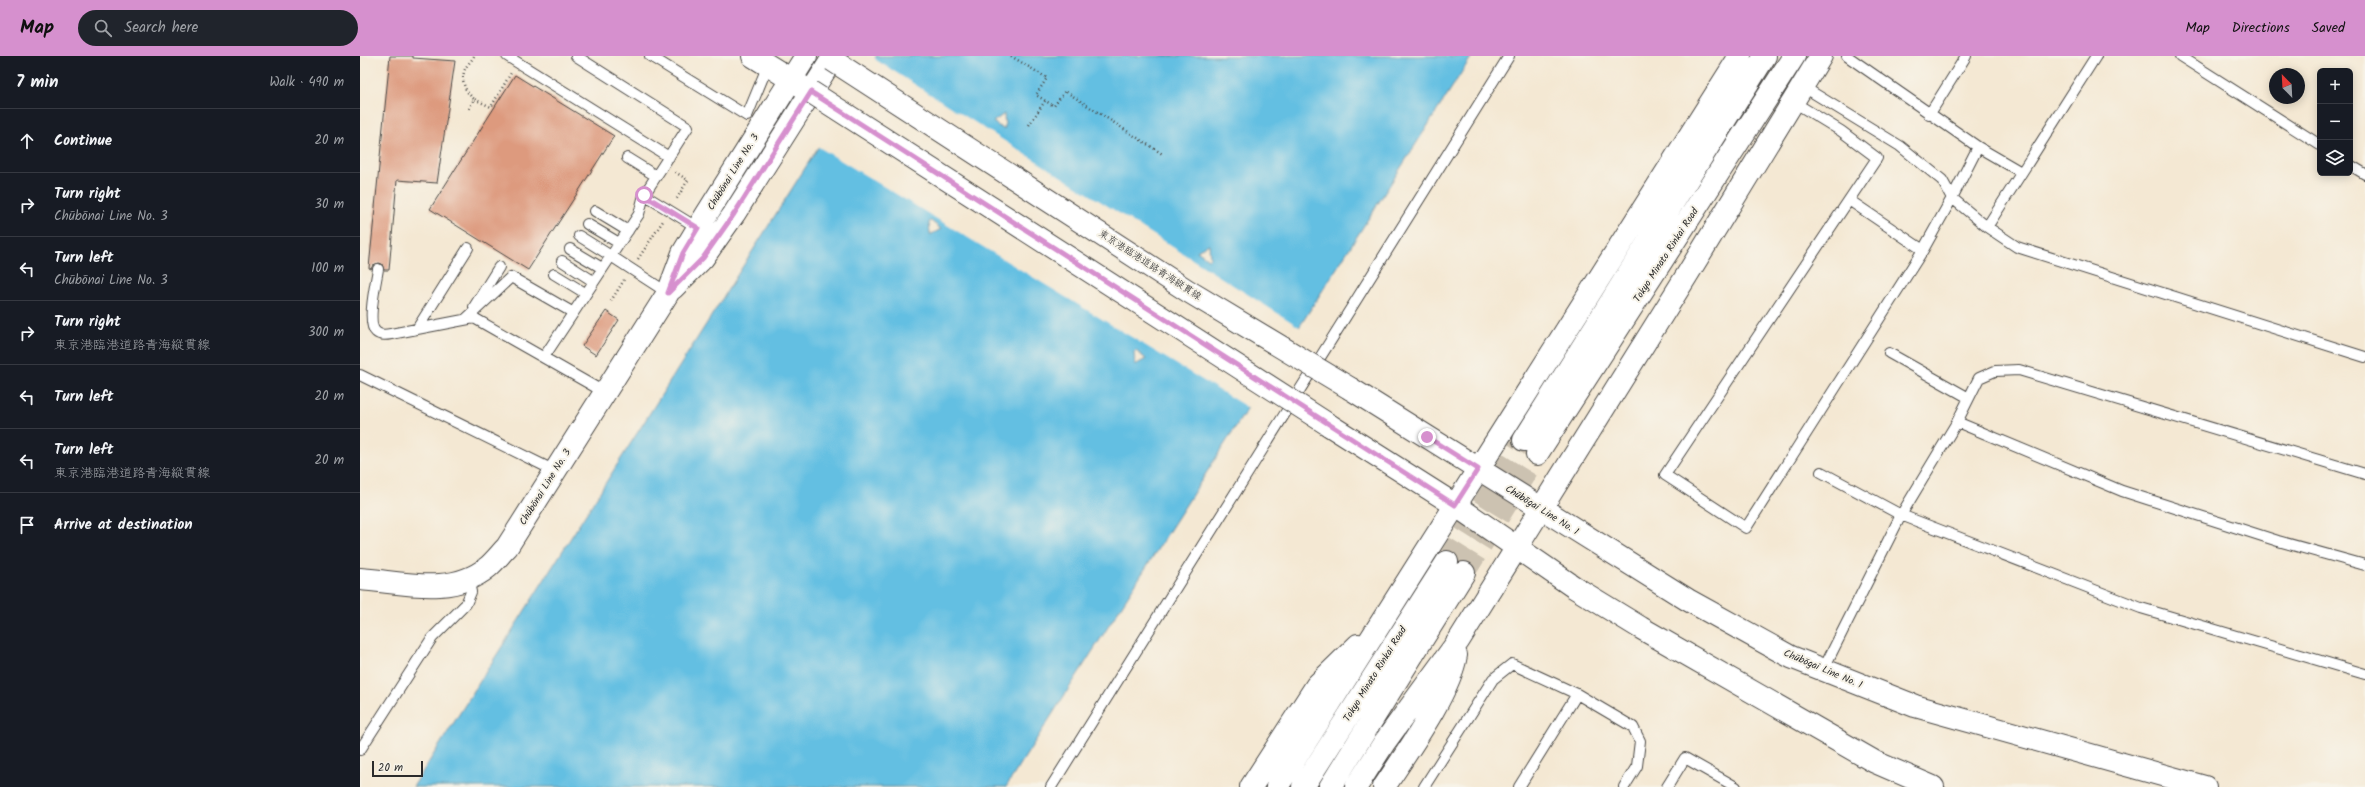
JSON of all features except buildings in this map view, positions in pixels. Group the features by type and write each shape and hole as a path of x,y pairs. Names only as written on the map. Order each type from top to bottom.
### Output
{"street":[{"name":"Chūbōnai Line No. 3","path":"668,293 683,253 806,56"},
{"path":"1277,787 1740,56"},
{"name":"Tokyo Minato Rinkai Road","path":"1765,56 1531,447 1794,56"},
{"path":"1356,787 1384,743 1459,640 1687,275 1821,56"},
{"name":"Chūbōnai Line No. 3","path":"360,579 412,586 453,583 468,578 488,567 507,547 668,293 708,252 734,214 811,92 830,57"},
{"name":"東京港臨港道路青海縦貫線","path":"830,57 1188,291 1351,389 1478,469"},
{"path":"760,60 792,79 1328,425 1455,505 1517,546 1574,587 1641,628 1875,762 1933,787"},
{"name":"Chūbōgai Line No. 1","path":"1478,469 1540,509 1737,628 1791,657 1915,706 2205,787"},
{"name":"Tokyo Minato Rinkai Road","path":"1304,787 1455,567 1330,787"},
{"path":"1251,787 1316,684 1383,621"},
{"path":"1384,787 1445,687 1454,666 1459,640"}],"lane":[{"path":"507,56 669,157"},
{"path":"544,357 572,312 639,214 644,195 688,127 576,56"},
{"path":"650,56 747,116 760,60"},
{"path":"1051,787 1509,56"},
{"path":"1846,56 1929,115 1978,147 2021,172"},
{"path":"1929,115 1966,56"},
{"path":"1987,227 2096,56"},
{"path":"2180,56 2317,144"},
{"path":"1797,93 1900,146 1942,180 1952,198 1987,227 2017,247 2365,357"},
{"path":"1797,93 1841,131 1877,158 1665,475 1746,528 1923,250 1978,147"},
{"path":"627,158 656,176"},
{"path":"2353,167 2365,174"},
{"path":"644,195 698,228"},
{"path":"1850,200 1923,250"},
{"path":"595,211 628,231"},
{"path":"587,224 619,243"},
{"path":"579,236 668,293"},
{"path":"417,329 468,248"},
{"path":"570,249 602,268"},
{"path":"562,261 593,281"},
{"path":"466,319 499,267"},
{"path":"378,269 371,315 371,326 376,333 382,336 474,318 604,392"},
{"path":"554,274 585,293"},
{"path":"466,319 511,277 572,312"},
{"path":"1889,353 1969,398"},
{"path":"1823,670 1901,515 1957,422 1979,378 1995,371 2019,370 2365,474"},
{"path":"360,375 555,471"},
{"path":"1957,422 2122,491 2278,540 2365,565"},
{"path":"1821,472 1901,515 2141,608 2365,674"},
{"path":"360,750 432,638 466,604 471,592 468,578"},
{"path":"1424,787 1493,679 1512,664 1577,694 1633,727 1640,741 1637,766 1624,787"},
{"path":"1519,787 1577,694"},
{"path":"1667,787 1685,758 1736,787"}],"path":[{"path":"474,56 466,67 463,81 468,94 474,99 491,107 513,69"},
{"path":"1011,56 1046,78 1036,95 1054,106 1065,91 1164,155"},
{"path":"470,109 474,99"},
{"path":"1029,125 1045,100"},
{"path":"673,171 688,180 674,202"},
{"path":"636,262 664,218"},
{"path":"611,302 624,280"}],"water":[{"path":"876,56 1472,56 1006,787 413,787","holes":["1004,114 1005,128 1003,129 993,122","931,221 941,229 930,235 929,222","1209,244 1210,258 1208,259 1197,251","1136,351 1146,359 1135,365 1134,352"]}],"pier":[{"path":"874,56 876,60 1301,328 1250,409 817,146"}],"tunnel":[{"path":"1447,562 1524,440"},
{"path":"1464,573 1537,454"}],"route":[{"path":"644,195 698,228 683,253 668,293 703,258 734,214 811,92 1328,425 1399,468 1455,505 1478,469 1427,437"}]}
